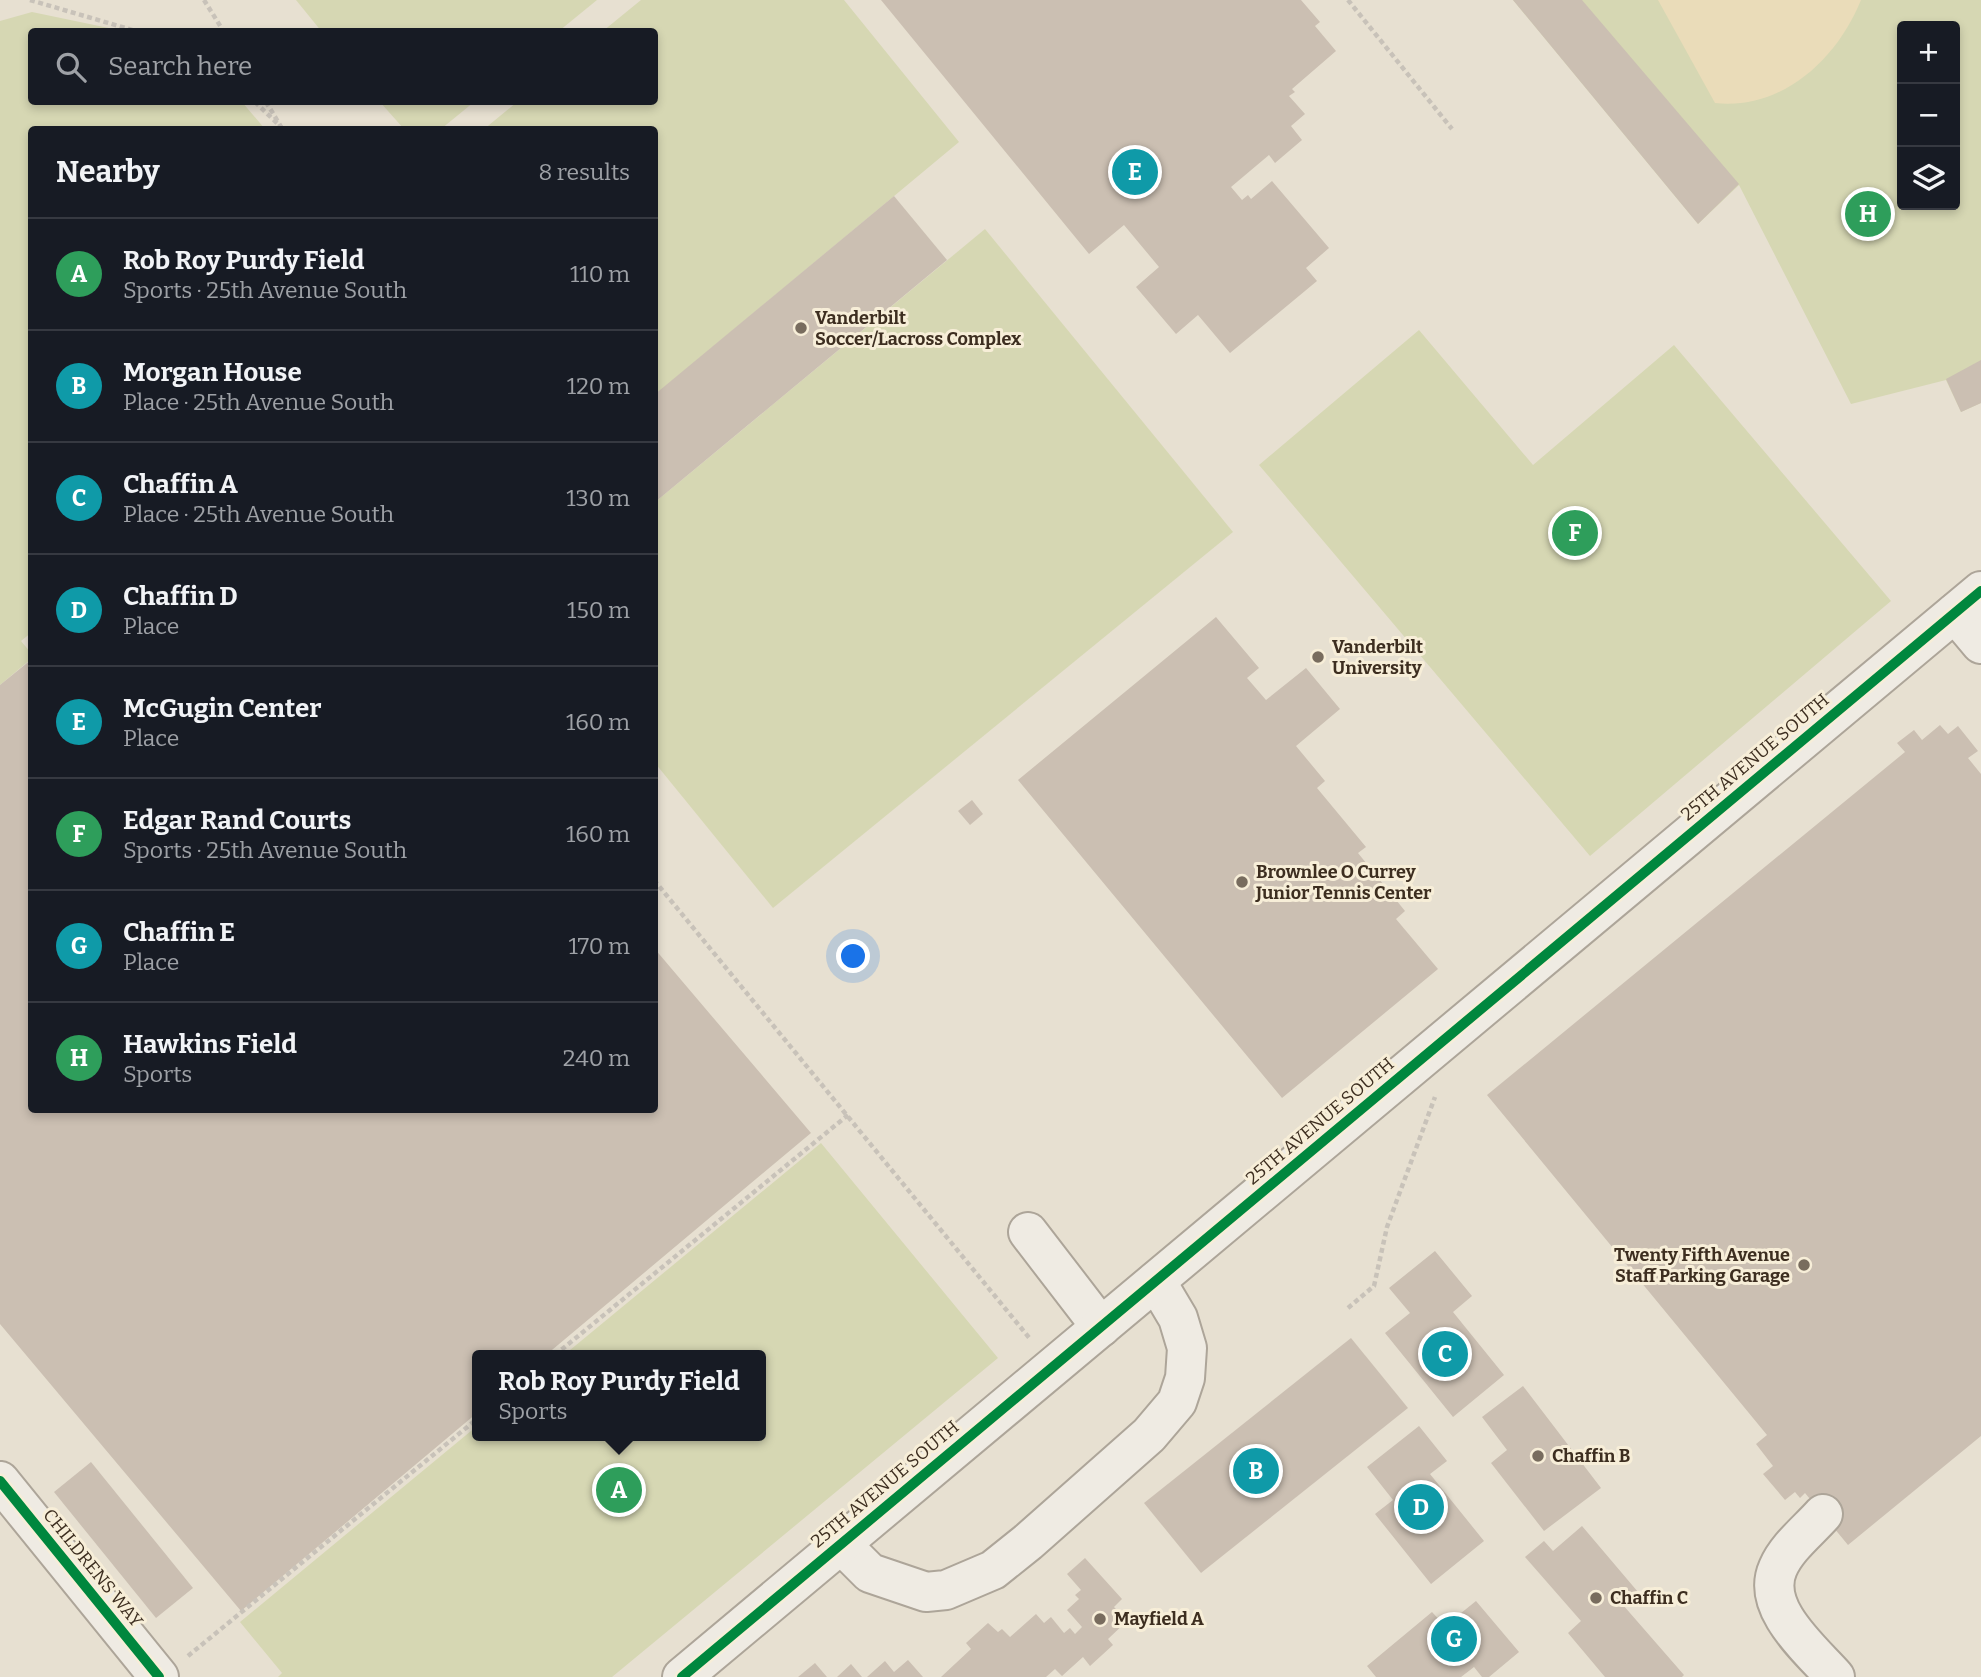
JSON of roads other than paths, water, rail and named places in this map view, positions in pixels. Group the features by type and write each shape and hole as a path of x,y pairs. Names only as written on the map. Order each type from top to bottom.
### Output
{"street":[{"path":"1968,602 1981,644"},
{"name":"25TH AVENUE SOUTH","path":"682,1677 1968,602"},
{"path":"1027,1232 1101,1327"},
{"path":"841,1544 870,1573 926,1592 946,1590 993,1570 1028,1542 1149,1435 1177,1402 1185,1378 1187,1348 1178,1318 1156,1281"},
{"name":"CHILDRENS WAY","path":"0,1481 170,1670"},
{"path":"1822,1514 1785,1556 1774,1584 1778,1608 1835,1677"}],"place":[{"name":"McGugin Center","path":"1135,172"},
{"name":"Hawkins Field","path":"1868,214"},
{"name":"Vanderbilt Soccer/Lacross Complex","path":"801,328"},
{"name":"Edgar Rand Courts","path":"1575,533"},
{"name":"Vanderbilt University","path":"1318,657"},
{"name":"Brownlee O Currey Junior Tennis Center","path":"1242,882"},
{"name":"Twenty Fifth Avenue Staff Parking Garage","path":"1804,1265"},
{"name":"Chaffin A","path":"1445,1354"},
{"name":"Chaffin B","path":"1538,1456"},
{"name":"Morgan House","path":"1256,1471"},
{"name":"Rob Roy Purdy Field","path":"619,1490"},
{"name":"Chaffin D","path":"1421,1507"},
{"name":"Chaffin C","path":"1596,1598"},
{"name":"Mayfield A","path":"1100,1619"},
{"name":"Chaffin E","path":"1454,1639"}]}
